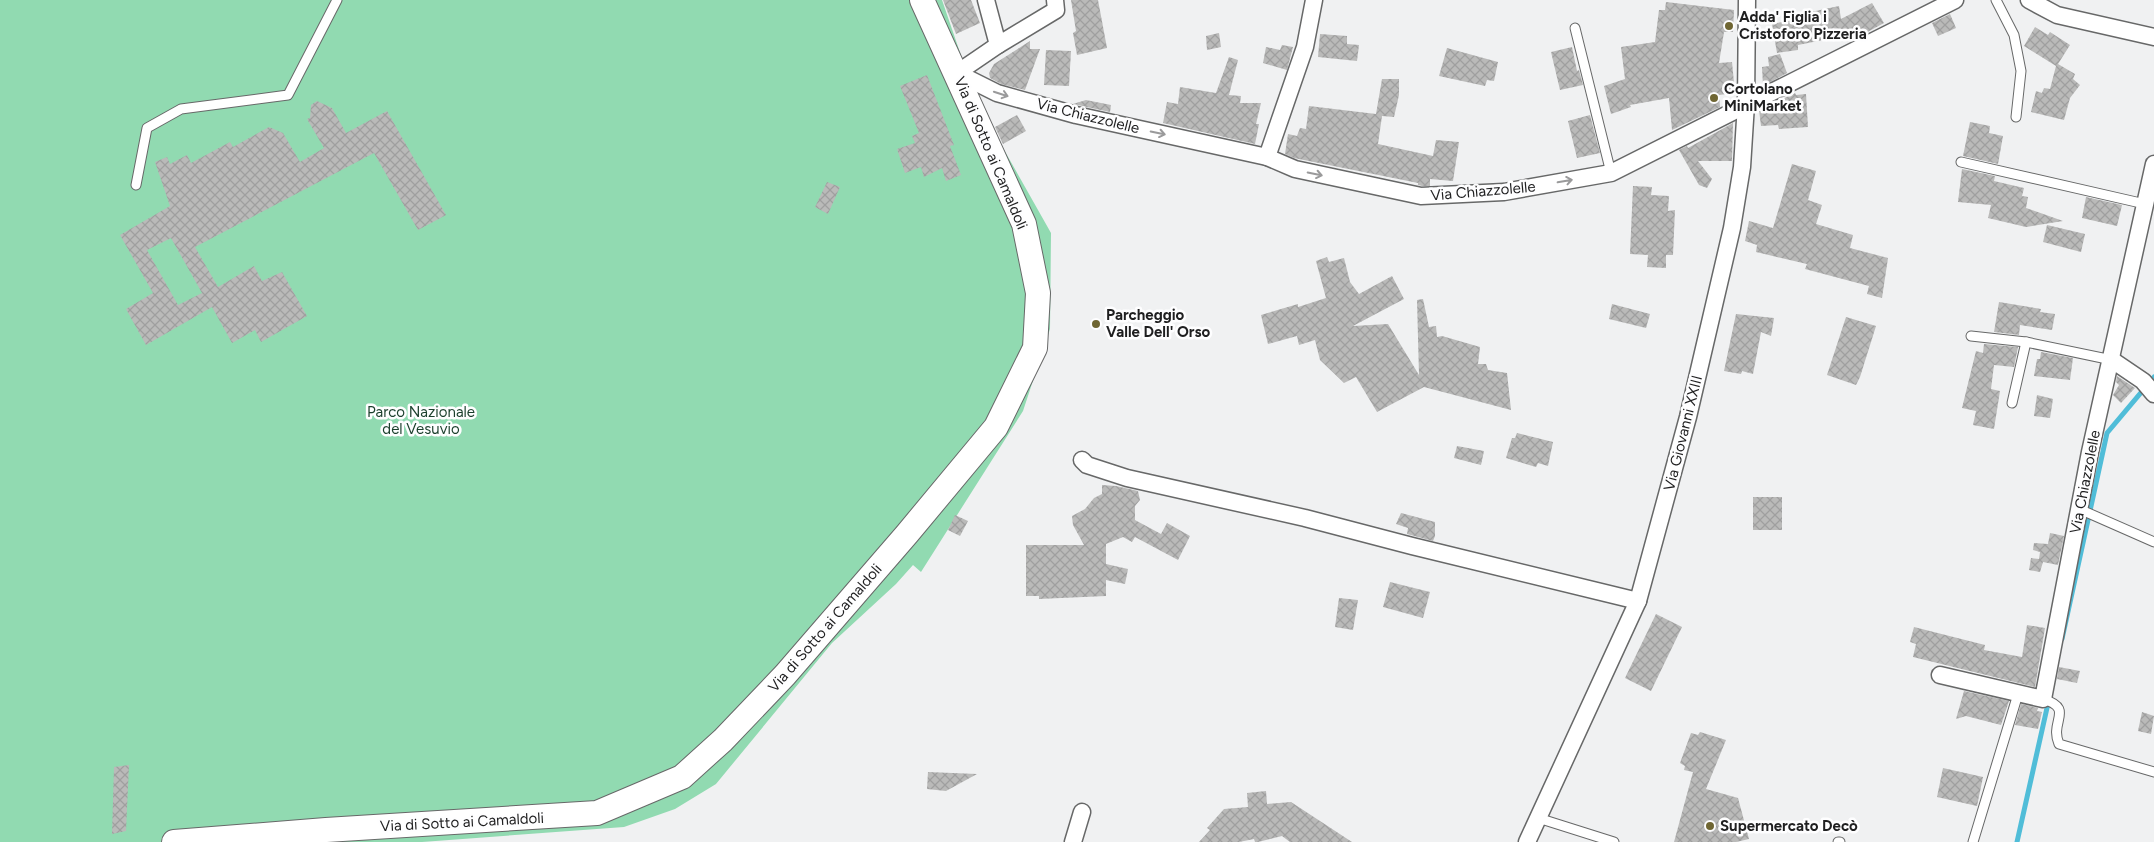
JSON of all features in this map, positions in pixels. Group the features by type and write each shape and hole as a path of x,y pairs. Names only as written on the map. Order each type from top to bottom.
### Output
{"street":[{"name":"Via di Sotto ai Camaldoli","path":"174,842 326,830 597,814 682,777 724,740 785,675 996,428 1034,348 1038,292 1024,224 922,0"},
{"path":"986,0 998,45"},
{"path":"956,73 1056,10 1055,0"},
{"path":"1267,157 1305,47 1314,0"},
{"name":"Via Giovanni XXIII","path":"1527,842 1638,601 1688,417 1732,228 1742,167 1746,104 1747,0"},
{"name":"Via Chiazzolelle","path":"956,73 997,93 1076,115 1267,157 1295,169 1421,196 1504,192 1611,173 1955,0"},
{"path":"2029,0 2057,15 2154,37"},
{"name":"Via Chiazzolelle","path":"2049,701 2081,510 2154,164"},
{"path":"2112,360 2149,387"},
{"path":"1082,460 1087,465 1127,478 1304,518 1638,601"},
{"path":"1940,675 2049,701"},
{"path":"1073,842 1082,812"}],"lane":[{"path":"136,185 147,128 181,109 288,95 337,0"},
{"path":"1996,0 2014,35 2021,71 2016,117"},
{"path":"1575,28 1611,173"},
{"path":"1961,162 2145,204"},
{"path":"1971,336 2026,342 2112,360"},
{"path":"2012,403 2026,342"},
{"path":"2081,510 2154,542"},
{"path":"1973,842 2018,694"},
{"path":"2049,701 2060,712 2055,735 2059,744 2154,772"},
{"path":"1538,818 1614,842"}],"green space":[{"name":"Parco Nazionale del Vesuvio","path":"0,0 942,0 977,102 1051,233 1050,329 1023,411 921,572 913,565 896,584 832,643 716,784 675,809 624,827 422,842 0,842"}],"building":[{"path":"943,0 971,0 980,23 956,34"},
{"path":"1071,0 1098,0 1107,48 1077,55 1073,33 1076,31"},
{"path":"1666,2 1734,10 1733,32 1724,32 1719,63 1732,62 1735,93 1719,95 1720,107 1672,130 1669,98 1630,105 1631,107 1611,114 1604,86 1625,79 1621,47 1655,42 1659,10 1665,10"},
{"path":"1872,3 1884,23 1860,36 1858,33 1798,45 1798,50 1777,53 1772,24 1793,20 1793,14 1839,6 1841,19"},
{"path":"1950,14 1956,28 1938,36 1932,23"},
{"path":"2035,27 2048,35 2050,32 2070,45 2058,64 2075,74 2073,79 2080,85 2070,98 2064,120 2031,112 2036,91 2042,93 2044,88 2050,89 2056,66 2024,46"},
{"path":"1219,33 1221,47 1207,50 1206,36"},
{"path":"1320,34 1347,36 1347,44 1359,45 1357,61 1318,57"},
{"path":"1030,41 1030,49 1040,49 1025,90 1001,84 990,78 989,73 994,64"},
{"path":"1282,45 1293,47 1287,70 1263,63 1266,47 1280,50"},
{"path":"1572,47 1577,71 1579,70 1583,85 1560,90 1551,52"},
{"path":"1447,48 1498,62 1494,81 1487,80 1485,86 1439,76"},
{"path":"1046,50 1071,51 1069,86 1044,85"},
{"path":"1780,54 1787,73 1763,86 1762,67 1769,66 1768,57"},
{"path":"1229,57 1238,60 1229,95 1241,96 1240,103 1261,103 1256,124 1259,124 1255,144 1163,123 1167,102 1178,104 1180,87 1216,93"},
{"path":"927,75 954,145 950,146 961,175 946,181 942,168 924,177 921,167 905,173 897,149 915,143 912,136 919,133 900,86"},
{"path":"1382,79 1399,79 1399,95 1394,117 1382,116 1378,144 1433,156 1436,140 1459,142 1453,181 1430,179 1430,186 1422,186 1418,185 1418,183 1294,158 1285,154 1288,134 1297,136 1300,128 1306,129 1309,106 1376,114"},
{"path":"1795,93 1796,95 1806,94 1808,127 1779,129 1778,125 1761,126 1759,110"},
{"path":"1086,100 1111,105 1110,112 1073,104"},
{"path":"317,101 332,108 346,133 387,111 446,215 418,230 374,153 195,247 218,287 254,266 262,281 282,272 307,316 261,342 255,330 232,343 212,307 146,345 126,309 153,293 120,235 170,206 155,162 167,157 170,164 187,155 191,163 230,142 233,147 269,127 283,133 300,162 324,148 307,119 310,118 311,105","holes":["171,238 202,293 178,305 147,250"]},
{"path":"1017,115 1026,131 1003,144 995,127"},
{"path":"1590,115 1600,153 1577,158 1568,121"},
{"path":"1970,122 1990,126 1989,133 2003,136 1998,164 1963,156"},
{"path":"1733,123 1732,161 1698,161 1712,179 1707,188 1699,185 1679,150 1687,146 1688,148"},
{"path":"1792,164 1816,171 1808,200 1822,205 1816,224 1853,235 1850,248 1888,258 1882,298 1867,294 1869,286 1805,269 1807,264 1756,252 1757,245 1745,241 1749,221 1773,228"},
{"path":"1962,169 1995,176 1994,181 2024,188 2022,196 2028,197 2026,208 2063,221 2026,227 1988,218 1991,205 1958,202"},
{"path":"827,182 840,187 828,214 815,207"},
{"path":"1633,186 1652,187 1651,195 1669,196 1668,211 1675,210 1673,255 1666,255 1666,268 1647,267 1648,255 1630,254"},
{"path":"2086,197 2122,205 2117,226 2082,218"},
{"path":"2047,225 2085,234 2081,252 2043,242"},
{"path":"1327,257 1329,262 1344,258 1350,282 1359,294 1392,276 1404,299 1353,326 1388,324 1419,375 1417,300 1423,299 1429,327 1436,326 1437,337 1442,336 1480,347 1478,364 1486,364 1488,370 1507,373 1511,410 1424,387 1377,412 1356,377 1344,383 1320,360 1315,340 1299,345 1297,336 1268,344 1261,315 1298,304 1298,307 1326,298 1316,261"},
{"path":"1999,302 2041,309 2040,312 2055,314 2052,330 2020,325 2019,335 1994,332"},
{"path":"1612,304 1650,314 1646,328 1609,319"},
{"path":"1736,314 1774,318 1771,336 1761,332 1753,374 1742,371 1741,374 1724,371"},
{"path":"1846,317 1876,326 1856,385 1827,375"},
{"path":"1984,344 2018,347 2014,367 1994,365 1991,389 2000,391 1994,429 1973,425 1976,411 1962,408 1976,351 1983,353"},
{"path":"2041,352 2073,358 2070,380 2034,376 2037,359 2040,359"},
{"path":"2117,376 2135,388 2121,403 2113,395 2119,385 2116,382"},
{"path":"2037,395 2053,399 2050,418 2034,416"},
{"path":"1517,433 1553,442 1548,466 1538,463 1536,467 1506,458 1512,438 1515,438"},
{"path":"1457,446 1484,451 1481,465 1454,458"},
{"path":"1102,485 1138,491 1140,500 1135,506 1135,520 1161,534 1167,523 1190,536 1178,560 1135,537 1132,542 1123,537 1106,544 1106,564 1128,569 1125,584 1106,580 1106,596 1039,599 1039,596 1026,596 1026,545 1084,545 1073,525 1072,516 1085,509 1094,498 1102,494"},
{"path":"1753,497 1782,497 1782,530 1753,530"},
{"path":"1401,513 1435,522 1433,541 1407,534 1408,528 1396,524"},
{"path":"955,515 968,521 960,536 948,530"},
{"path":"2050,533 2064,536 2058,565 2043,562 2040,572 2029,570 2031,558 2039,559 2040,552 2033,550 2034,543 2048,544"},
{"path":"1390,582 1430,592 1423,618 1383,607"},
{"path":"1339,598 1358,600 1353,630 1335,627"},
{"path":"1656,614 1682,627 1651,691 1625,678"},
{"path":"2027,625 2045,628 2035,687 1913,657 1916,644 1910,642 1914,627 1985,645 1984,650 2022,657"},
{"path":"2059,667 2080,671 2077,683 2057,679"},
{"path":"1964,691 2009,701 2001,725 1966,716 1956,719"},
{"path":"2021,704 2038,708 2037,711 2042,712 2038,729 2015,725"},
{"path":"2142,712 2154,716 2151,734 2138,731"},
{"path":"1700,732 1726,740 1706,789 1738,798 1749,839 1736,842 1674,842 1693,772 1684,770 1685,766 1680,763 1691,733 1698,735"},
{"path":"129,765 126,831 112,834 114,767"},
{"path":"1943,768 1983,777 1977,806 1937,797"},
{"path":"928,772 977,774 946,791 927,789"},
{"path":"1266,791 1267,804 1291,802 1352,842 1290,842 1282,836 1258,842 1255,842 1254,839 1239,842 1199,842 1210,830 1207,828 1224,809 1248,807 1247,793"}],"waterway":[{"path":"2062,639 2107,433 2154,377"},
{"path":"2017,842 2049,699"}],"place":[{"name":"Adda' Figlia i Cristoforo Pizzeria","path":"1729,26"},
{"name":"Cortolano MiniMarket","path":"1714,98"},
{"name":"Parcheggio Valle Dell' Orso","path":"1096,324"},
{"name":"Supermercato Decò","path":"1710,826"}]}
